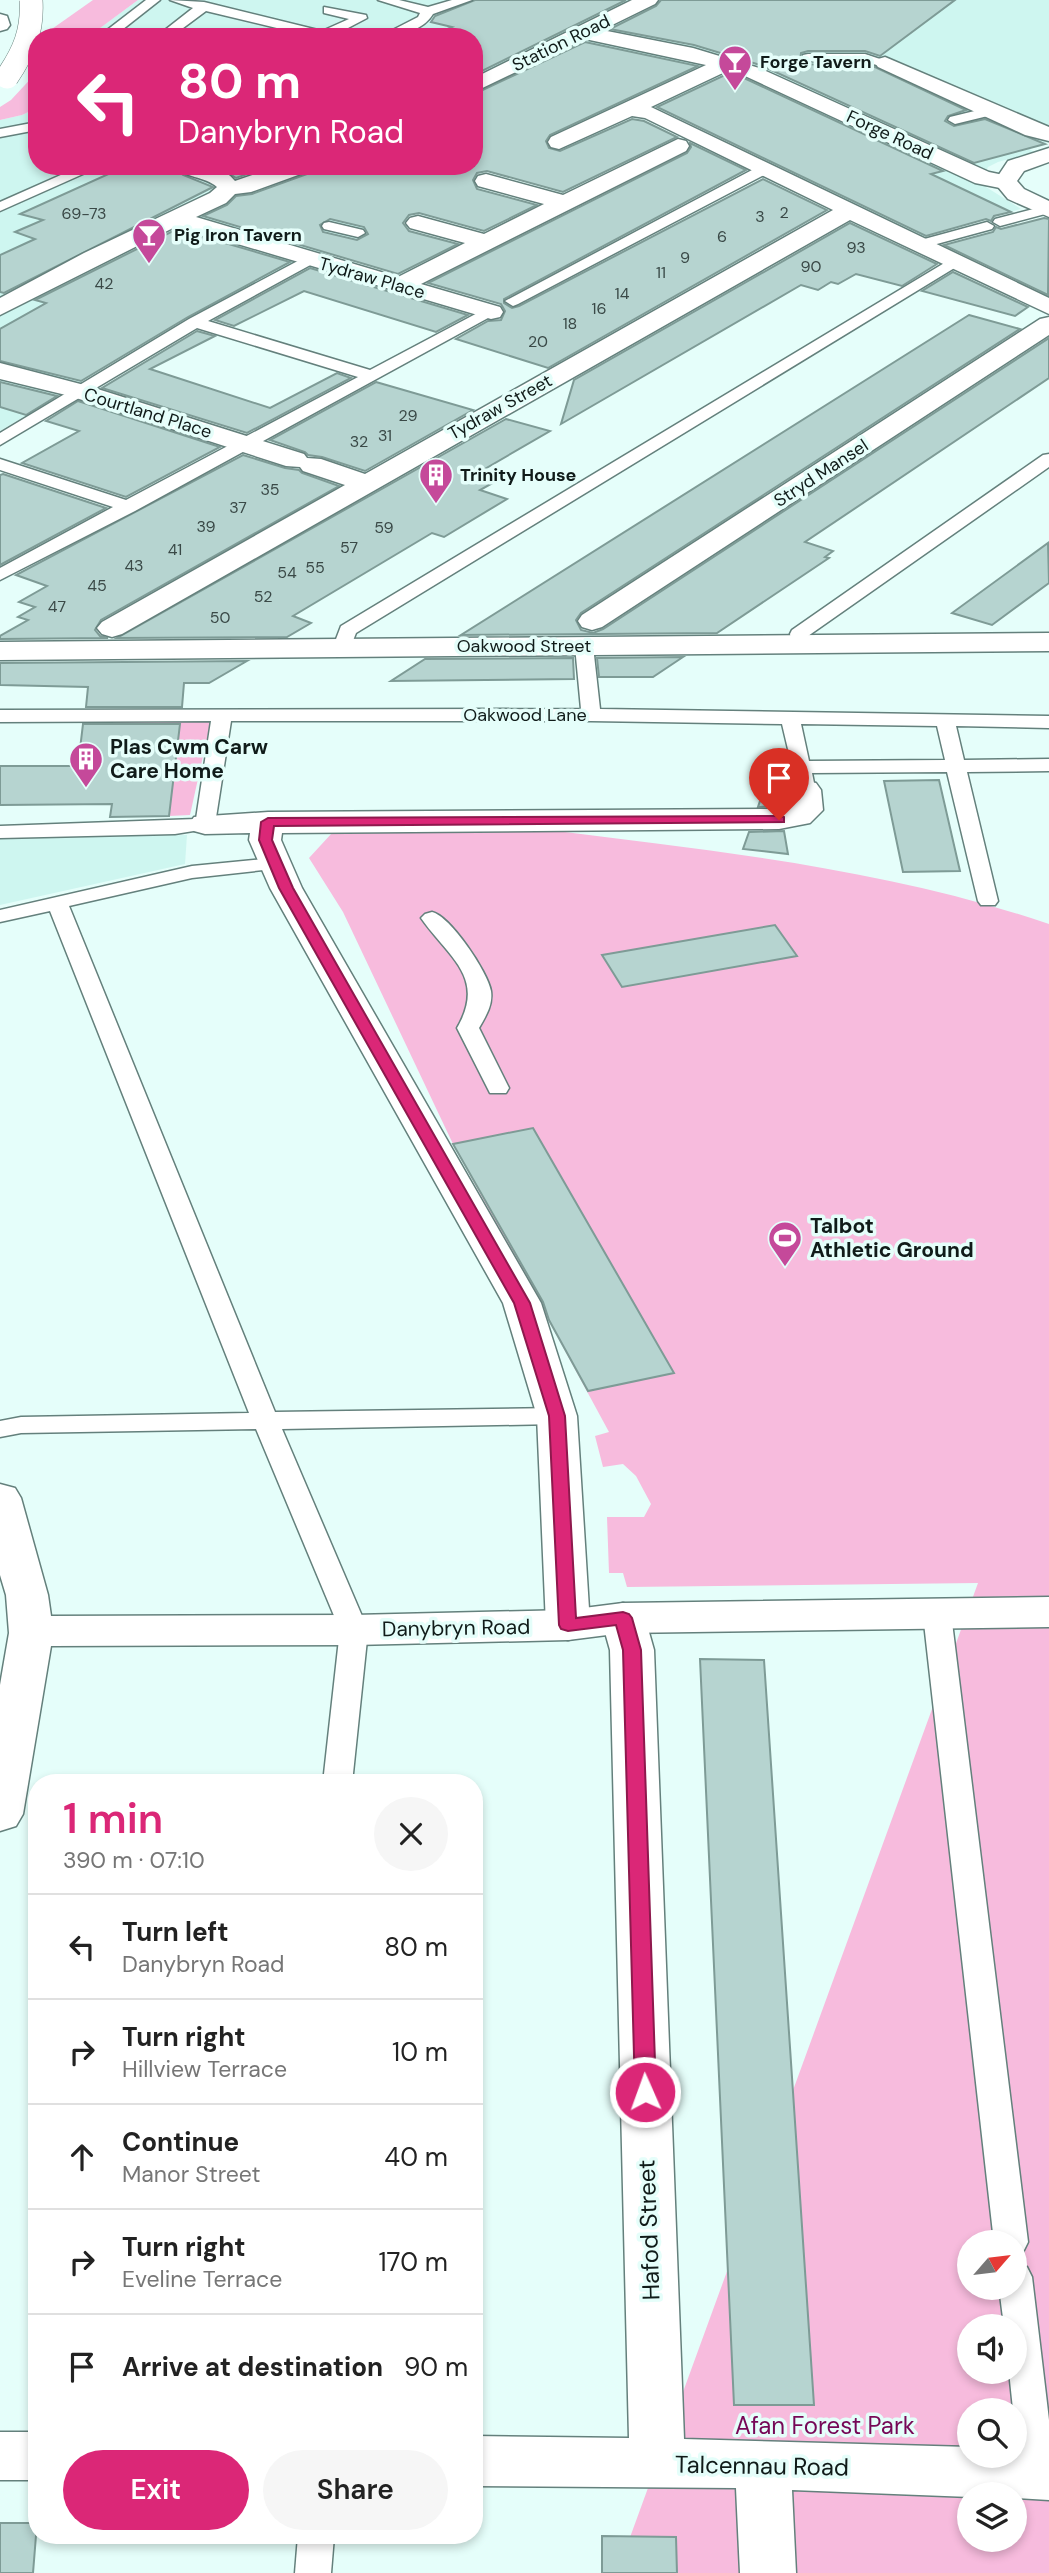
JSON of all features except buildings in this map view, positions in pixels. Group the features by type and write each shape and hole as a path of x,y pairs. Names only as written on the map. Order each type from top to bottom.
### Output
{"street":[{"path":"31,0 32,28"},
{"name":"Station Road","path":"483,82 648,0"},
{"name":"Forge Road","path":"584,33 727,63 752,72 983,178 1005,182 1016,194 1048,209"},
{"path":"4,81 28,42"},
{"path":"558,142 727,63"},
{"path":"885,64 1049,134"},
{"path":"631,109 650,113 1049,307"},
{"path":"398,286 678,146"},
{"path":"606,155 641,164"},
{"path":"1005,182 1007,173 1013,168 1049,155"},
{"path":"217,175 226,181 229,188"},
{"path":"0,308 92,258 219,198 229,188 243,187 276,175"},
{"path":"486,181 568,203"},
{"name":"Tydraw Street","path":"112,628 366,482 842,215 853,212"},
{"name":"Tydraw Place","path":"174,218 491,312"},
{"path":"418,223 487,242"},
{"name":"Stryd Mansel","path":"588,634 1049,324"},
{"name":"Courtland Place","path":"0,371 79,391 366,482"},
{"name":"Oakwood Street","path":"0,651 342,647 588,634 800,643 1045,634"},
{"path":"205,824 779,820 799,816 807,810 803,779"},
{"path":"268,822 265,840 292,900 522,1303 557,1416 568,1625"},
{"path":"0,1498 27,1595 31,1633 10,1694 0,1814"},
{"name":"Danybryn Road","path":"31,1633 63,1630 354,1630 568,1625 623,1618 1049,1612"},
{"name":"Hafod Street","path":"623,1618 632,1650 657,2465"},
{"path":"0,2456 28,2456"},
{"name":"Talcennau Road","path":"483,2461 762,2464 1044,2475"},
{"path":"762,2464 768,2573"}],"lane":[{"path":"115,28 154,0"},
{"path":"176,0 290,28"},
{"path":"383,0 428,11 466,0"},
{"path":"174,28 204,6"},
{"path":"329,10 361,18 339,28"},
{"path":"405,28 423,20 428,11"},
{"path":"808,58 865,58 885,64"},
{"path":"956,120 991,107"},
{"path":"0,133 28,128"},
{"path":"513,301 757,173 768,170"},
{"path":"0,207 73,175"},
{"path":"922,244 1048,209"},
{"path":"329,226 358,233"},
{"path":"0,440 195,321 309,260"},
{"path":"342,647 348,630 956,261"},
{"path":"0,575 491,312"},
{"path":"195,321 372,376"},
{"path":"800,643 799,634 1049,459"},
{"path":"0,464 129,507"},
{"path":"588,634 591,715"},
{"path":"0,831 175,828 205,824 222,714"},
{"name":"Oakwood Lane","path":"0,716 591,715 1049,722"},
{"path":"790,718 803,779 956,765 1049,765"},
{"path":"945,720 988,901"},
{"path":"0,732 41,733"},
{"path":"0,916 192,872 275,864"},
{"path":"57,902 266,1422 354,1630 339,1774"},
{"path":"432,918 462,955 477,980 481,1002 468,1028 498,1088"},
{"path":"0,1429 21,1424 557,1416"},
{"path":"937,1614 1010,2230"},
{"path":"1018,2300 1044,2475"},
{"path":"313,2573 315,2544"}],"shaded area":[{"path":"138,0 1049,0 1049,142 1028,148 1034,152 988,167 983,178 986,187 1021,209 922,236 654,106 566,149 483,127 483,28 100,28"},
{"path":"28,112 28,175 307,175 291,183 409,215 331,253 290,266 180,322 0,431 0,120"},
{"path":"187,835 185,864 0,905 0,838"}],"green space":[{"path":"93,0 138,0 100,28 53,28"},
{"path":"28,82 28,112 0,120 0,107 11,100"},
{"path":"211,720 190,815 169,816 179,729 82,730 84,722"},
{"name":"Talbot Athletic Ground","path":"549,830 801,864 926,889 1049,924 1049,2573 617,2573 978,1583 627,1587 623,1573 609,1573 607,1517 644,1517 651,1504 636,1476 623,1464 603,1467 595,1436 609,1432 453,1144 343,912 309,858 332,833"}],"place":[{"name":"Forge Tavern","path":"735,92"},
{"name":"Pig Iron Tavern","path":"149,265"},
{"name":"Trinity House","path":"436,505"},
{"name":"Plas Cwm Carw Care Home","path":"86,789"},
{"name":"Talbot Athletic Ground","path":"785,1268"}],"route":[{"path":"645,2092 632,1650 623,1618 568,1625 557,1416 522,1303 286,888 265,840 268,822 779,820"}],"park label":[{"name":"Afan Forest Park","path":"825,2426"}]}
